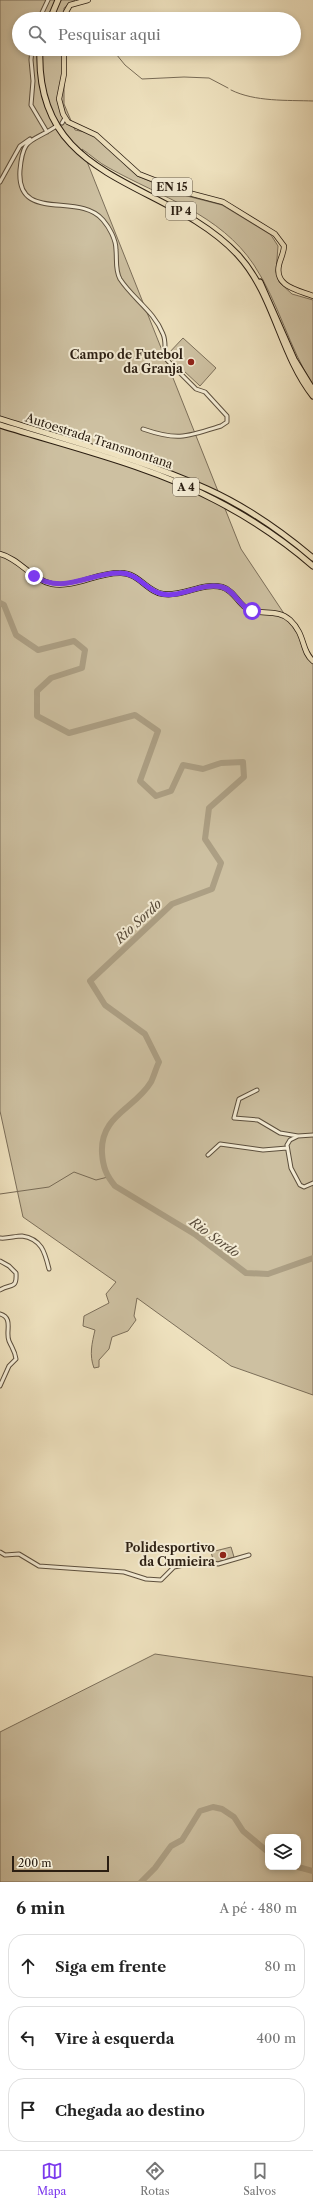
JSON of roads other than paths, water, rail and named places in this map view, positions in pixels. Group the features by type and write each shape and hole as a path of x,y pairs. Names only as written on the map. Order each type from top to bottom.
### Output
{"highway":[{"path":"50,12 55,0"},
{"path":"53,12 58,0"},
{"name":"IP 4","path":"41,56 39,70 43,95 53,119 66,139 94,165 116,179 194,218 217,235 239,256 255,277 296,370 313,396"},
{"name":"IP 4","path":"42,56 42,70 46,94 56,118 68,137 96,163 195,216 219,232 241,254 257,276 273,306 294,359 313,390"},
{"path":"265,300 290,364 313,400"},
{"name":"Autoestrada Transmontana","path":"0,419 43,436 150,473 214,499 268,532 313,566"},
{"name":"Autoestrada Transmontana","path":"0,425 114,455 207,489 271,526 313,558"}],"main road":[{"path":"66,12 72,4 88,0"},
{"name":"EN 15","path":"64,56 64,76 59,97 67,120 96,134 139,174 185,192 223,202 275,234 284,246 279,267 281,279 294,291 313,296"},
{"path":"0,554 9,558 40,580 53,584 69,584 121,573 136,578 154,592 163,595 204,587 223,588 231,592 243,606 249,610 281,614 287,618 300,631 307,653 313,661"}],"street":[{"path":"42,12 48,0"},
{"path":"31,56 33,81 30,105 47,132"},
{"path":"0,182 21,144 55,127"},
{"path":"33,138 26,145 22,155 20,175 24,192 29,198 37,203 79,207 96,213 102,219 110,230 116,248 117,271 120,279 145,306 163,332 167,344 166,360 196,389 206,392 227,416 227,422 221,426 178,438 164,436 143,429"},
{"path":"257,1090 239,1099 235,1118 258,1120 281,1133 298,1136 313,1134"},
{"path":"298,1136 290,1141 287,1148 291,1168 300,1185 303,1187 313,1183"},
{"path":"208,1155 220,1144 263,1150 287,1148"},
{"path":"0,1238 21,1236 34,1240 44,1249 49,1269"},
{"path":"0,1260 10,1266 16,1273 16,1282 14,1286 0,1290"},
{"path":"0,1314 3,1315 9,1323 8,1340 14,1349 16,1359 9,1366 0,1386"},
{"path":"0,1552 5,1555 19,1554 39,1566 124,1572 146,1579 161,1580 174,1567 202,1562 218,1564 248,1555"}],"waterway":[{"path":"118,56 125,65 142,79 184,77 209,78 228,88"},
{"path":"231,90 250,97 313,101"},
{"name":"Rio Sordo","path":"0,603 4,605 16,635 38,650 74,641 85,650 82,668 51,678 37,691 37,716 69,733 135,715 158,731 140,781 156,796 171,791 183,765 203,769 221,763 243,762 244,777 209,808 205,839 221,863 212,889 172,904 90,981 105,1005 145,1034 159,1062 151,1082 144,1091 112,1121 103,1140 102,1158 109,1178 115,1186 196,1235 246,1273 268,1274 313,1258"},
{"path":"0,1194 49,1187 74,1172 96,1180 108,1177"},
{"path":"141,1882 155,1868 171,1846 182,1840 200,1811 213,1807 222,1809 234,1817 243,1831 265,1849"},
{"path":"301,1868 313,1871"}],"place":[{"name":"Campo de Futebol da Granja","path":"191,362"},
{"name":"Polidesportivo da Cumieira","path":"223,1555"}]}
